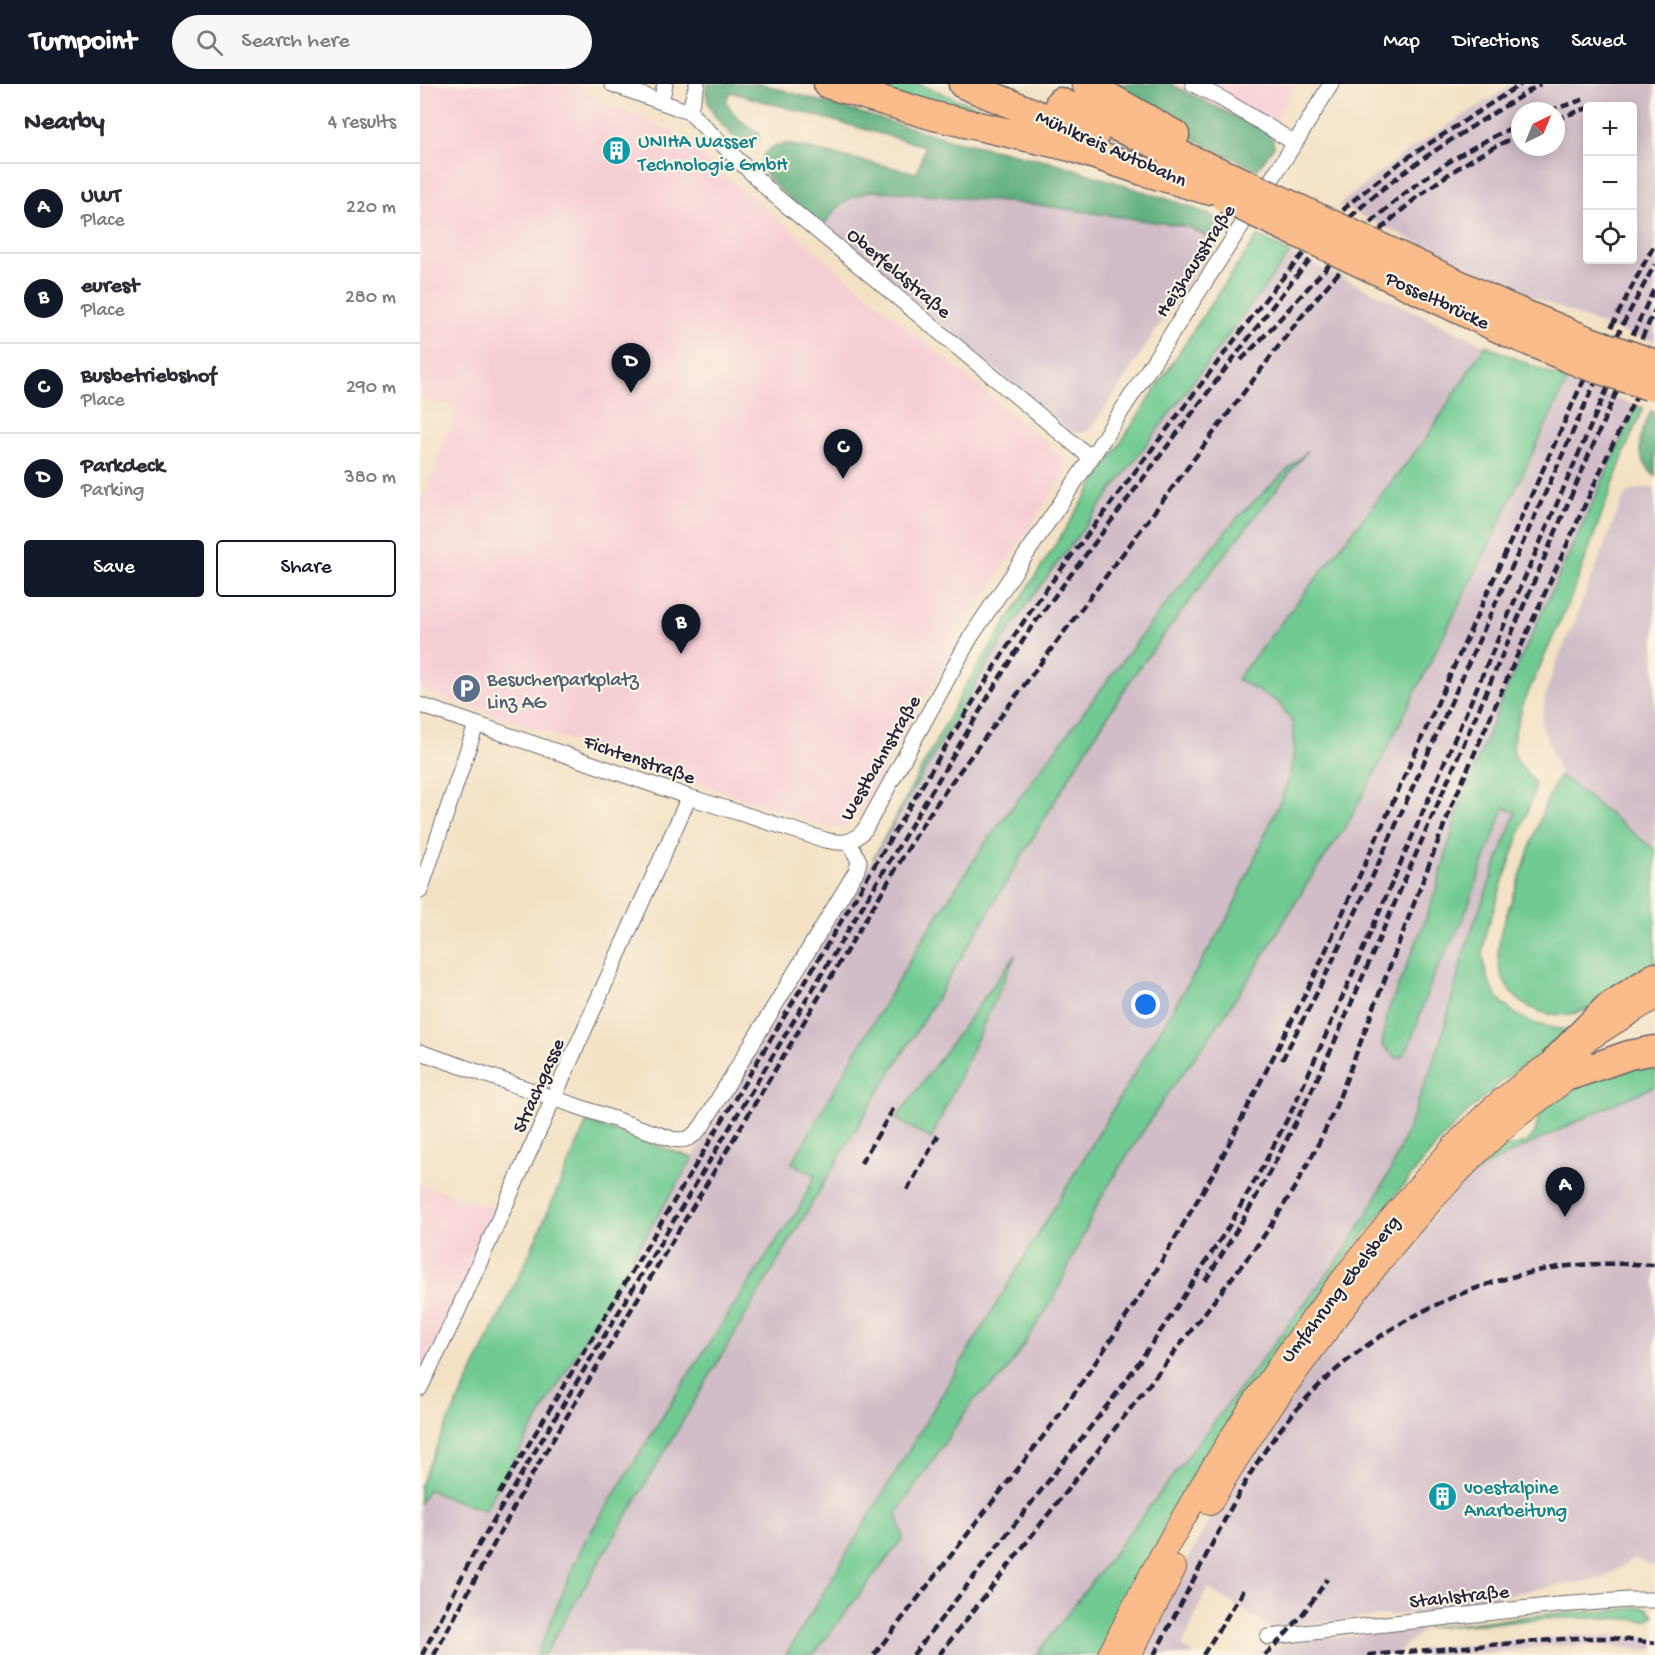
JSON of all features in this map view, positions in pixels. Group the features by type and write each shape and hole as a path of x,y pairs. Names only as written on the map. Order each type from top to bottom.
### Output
{"highway":[{"path":"828,84 934,116 1071,147 1143,171 1229,186"},
{"name":"Mühlkreis Autobahn","path":"963,84 1084,134 1229,186"},
{"name":"Mühlkreis Autobahn","path":"1015,84 1097,118 1229,186"},
{"path":"1086,84 1229,186"},
{"name":"Posseltbrücke","path":"1229,186 1276,198 1528,316 1589,341 1655,364"},
{"name":"Posseltbrücke","path":"1229,186 1509,333 1583,364 1655,388"},
{"path":"1564,1068 1607,1008 1655,977"},
{"path":"1564,1068 1655,1050"}],"main road":[{"name":"Umfahrung Ebelsberg","path":"1129,1655 1214,1497 1274,1404 1333,1321 1396,1241 1442,1188 1523,1111 1564,1068 1655,997"},
{"name":"Umfahrung Ebelsberg","path":"1110,1655 1160,1559 1234,1432 1297,1341 1374,1240 1452,1150 1490,1111 1526,1081 1564,1068 1605,1048 1655,1016"}],"street":[{"name":"Oberfeldstraße","path":"612,84 689,112 773,194 1091,458"},
{"path":"661,102 664,84"},
{"path":"689,112 697,84"},
{"path":"1193,84 1295,143"},
{"name":"Heizhausstraße","path":"1091,458 1331,84"},
{"name":"Westbahnstraße","path":"554,1097 672,1139 689,1139 696,1133 857,870 859,861 849,842 859,837 865,829 970,638 1091,458"},
{"name":"Fichtenstraße","path":"420,705 689,797 825,840 838,843 849,842"},
{"path":"420,891 476,725"},
{"name":"Strachgasse","path":"420,1388 455,1317 689,797"},
{"path":"420,1052 554,1097"},
{"name":"Stahlstraße","path":"1268,1637 1557,1605 1655,1600"}],"shaded area":[{"path":"420,84 577,84 600,101 673,132 1064,458 1066,465 1063,476 960,633 863,807 845,826 838,828 819,824 420,690 420,495 424,496 456,407 420,396"},
{"path":"1170,84 1297,84 1274,123 1254,125"},
{"path":"1513,84 1655,84 1655,341 1600,324 1535,298 1339,205 1403,154"},
{"path":"871,191 1038,205 1189,227 1214,242 1092,428 1083,433 1077,433 1070,431 823,226 836,209 851,198"},
{"path":"1290,253 1485,345 1427,437 1238,679 1278,702 1293,723 1294,753 1288,783 1230,914 786,1655 544,1655 871,1104 1079,761 1133,676 1303,455 1237,518 1157,615 986,842 925,935 792,1163 816,1175 798,1211 691,1371 582,1546 537,1655 420,1655 420,1503 428,1488 444,1497 635,1253 873,859 986,666 1029,601","holes":["1014,958 931,1138 897,1119"]},
{"path":"1567,381 1637,406 1500,704 1459,806 1438,884 1423,926 1388,1011 1386,1047 1391,1056 1404,1055 1433,977 1463,919 1504,808 1516,812 1465,948 1442,1041 1393,1165 1369,1211 1344,1252 1036,1655 813,1655 903,1538 897,1513 973,1401 1004,1375 1053,1300 1098,1203 1118,1170 1164,1099 1254,971 1308,882 1344,829 1374,775 1485,553"},
{"path":"1655,488 1655,850 1560,775 1541,723 1546,693 1556,663 1621,503 1632,491"},
{"path":"1655,1086 1655,1567 1634,1558 1604,1578 1422,1612 1282,1626 1269,1626 1207,1588 1182,1647 1195,1655 1138,1655 1224,1495 1359,1299 1465,1179 1489,1164"},
{"path":"420,1184 497,1210 420,1374"},
{"path":"1426,1628 1396,1655 1248,1655 1298,1641"},
{"path":"1576,1635 1655,1638 1655,1650 1606,1646 1550,1646 1459,1655 1417,1655 1419,1649"}],"green space":[{"path":"707,84 762,84 952,140 1059,164 1191,207 1226,222 1214,241 1189,227 1038,205 871,191 851,198 836,209 823,226 777,187 763,170 761,163 763,157 772,147 788,144 917,173 925,146 730,92 726,101 733,112 759,133 759,139 748,145 732,135 718,120 708,102"},
{"path":"851,84 918,84 1022,125"},
{"path":"1116,84 1170,84 1267,132 1274,146 1257,170 1201,142 1117,91"},
{"path":"1258,236 1290,253 1029,601 986,666 873,859 965,687 1099,476"},
{"path":"1485,345 1567,381 1485,553 1374,775 1344,829 1308,882 1254,971 1164,1099 1118,1170 1098,1203 1053,1300 1004,1375 973,1401 897,1513 903,1538 813,1655 786,1655 1230,914 1288,783 1294,753 1293,723 1278,702 1237,679 1427,437"},
{"path":"1637,406 1643,408 1572,595 1523,704 1514,734 1513,750 1517,761 1534,782 1535,789 1486,931 1483,949 1486,973 1500,1000 1511,1010 1538,1024 1571,1030 1500,1083 1445,1135 1333,1275 1100,1655 1036,1655 1344,1252 1393,1165 1441,1041 1465,948 1516,812 1504,808 1463,919 1433,977 1409,1046 1404,1055 1398,1058 1382,1045 1388,1011 1423,926 1438,884 1459,807 1500,704"},
{"path":"1651,411 1655,413 1655,476 1640,453 1643,429"},
{"path":"1307,451 1221,559 1133,676 871,1104 544,1655 537,1655 582,1546 691,1371 798,1211 815,1175 792,1163 925,935 986,842 1157,615 1237,518"},
{"path":"1560,775 1655,850 1655,969 1588,1009 1572,1014 1542,1012 1517,998 1507,987 1498,956 1502,928 1546,802"},
{"path":"1016,954 931,1139 896,1119"},
{"path":"1655,1056 1655,1086 1489,1164 1465,1179 1497,1144 1513,1146 1528,1140 1535,1132 1540,1108 1568,1088"},
{"path":"587,1122 693,1158 485,1510 444,1497 428,1489 420,1503 420,1485 439,1441 528,1257"},
{"path":"1636,1607 1647,1608 1654,1615 1648,1620 1558,1618 1426,1628 1558,1613 1611,1611"}],"railway":[{"path":"499,1494 953,734 1038,600 1270,293 1321,233 1350,203 1401,162 1521,84"},
{"path":"422,1655 474,1553 1030,629 1278,299 1326,242 1378,192 1446,144 1540,84"},
{"path":"1565,106 1585,99"},
{"path":"1565,116 1583,110"},
{"path":"1241,360 1341,252 1392,204 1444,165 1511,128"},
{"path":"434,1655 527,1483 924,822 953,780 1290,331 1339,272 1393,218 1422,194 1452,172 1511,139"},
{"path":"874,1655 1055,1421 1150,1281 1217,1167 1312,981 1578,392 1655,244"},
{"path":"1282,1060 1371,880 1588,398 1655,264"},
{"path":"913,1655 1120,1389 1169,1319 1229,1226 1262,1168 1321,1046 1602,400 1655,287"},
{"path":"1205,1281 1272,1167 1331,1050 1611,404 1655,310"},
{"path":"939,1655 1259,1243 1301,1176 1336,1106 1452,805 1530,626 1609,452 1634,401 1655,367"},
{"path":"861,1163 895,1106"},
{"path":"907,1190 939,1134"},
{"path":"1154,1655 1235,1501 1270,1444 1307,1398 1336,1370 1369,1344 1441,1302 1520,1275 1584,1265 1655,1265"},
{"path":"1265,1655 1299,1619 1327,1579"},
{"path":"1203,1655 1245,1588"},
{"path":"1368,1655 1576,1638 1612,1638 1655,1643"}],"place":[{"name":"UNIHA Wasser Technologie GmbH","path":"617,151"},
{"name":"Parkdeck","path":"631,393"},
{"name":"Busbetriebshof","path":"843,479"},
{"name":"eurest","path":"681,654"},
{"name":"Besucherparkplatz Linz AG","path":"466,689"},
{"name":"UWT","path":"1565,1217"},
{"name":"voestalpine Anarbeitung","path":"1443,1497"}]}
